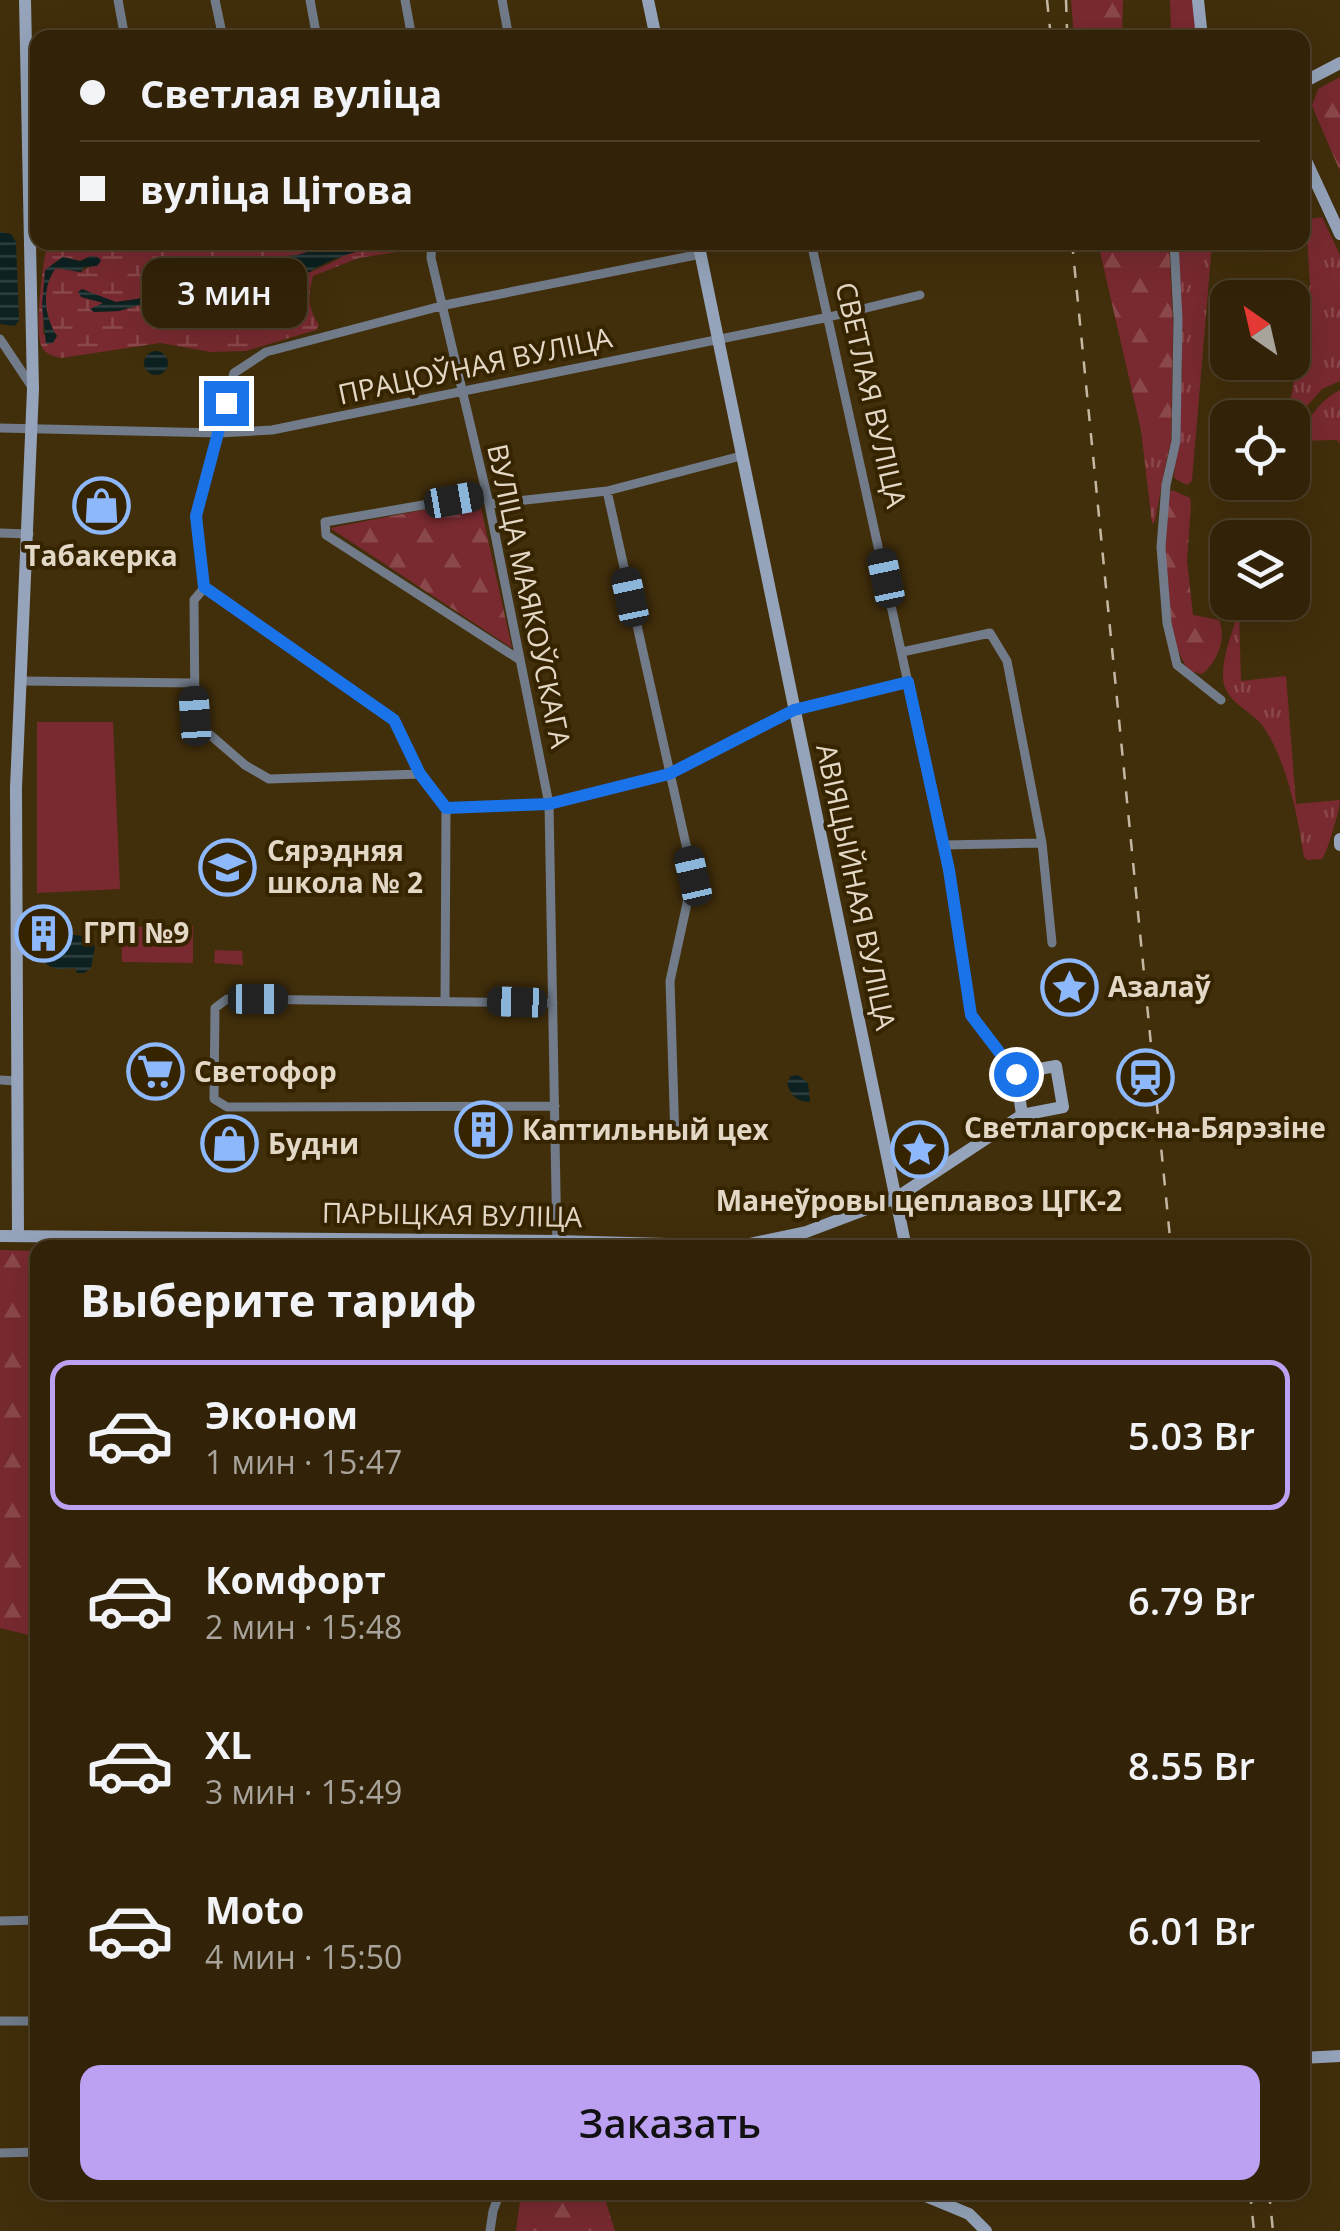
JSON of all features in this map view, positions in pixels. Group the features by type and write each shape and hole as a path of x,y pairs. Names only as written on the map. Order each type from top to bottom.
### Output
{"street":[{"path":"18,1236 16,788 33,429 24,0"},
{"path":"118,0 124,30"},
{"path":"215,0 221,30"},
{"path":"310,0 316,30"},
{"path":"405,0 411,30"},
{"path":"502,0 508,30"},
{"path":"648,0 654,30"},
{"path":"1198,0 1201,30"},
{"path":"1310,79 1340,64"},
{"path":"1310,169 1340,234"},
{"name":"ВУЛІЦА МАЯКОЎСКАГА","path":"432,250 488,499 549,804 557,1240"},
{"path":"420,774 268,779 245,765 201,727 195,716 194,600 204,587 196,516 234,373 266,352 444,305 691,250"},
{"name":"АВІЯЦЫЙНАЯ ВУЛІЦА","path":"700,250 904,1240"},
{"name":"СВЕТЛАЯ ВУЛІЦА","path":"813,250 944,845 971,1015 1016,1074 1022,1115"},
{"path":"1174,250 1178,319 1176,441 1166,485 1161,546 1167,623 1177,665 1221,700"},
{"name":"ПРАЦОЎНАЯ ВУЛІЦА","path":"0,428 218,433 272,430 920,295"},
{"path":"0,339 33,388"},
{"path":"520,660 326,535 325,522 488,499 607,491 741,456"},
{"path":"607,491 693,876 670,981 675,1139"},
{"path":"0,533 29,534"},
{"path":"204,587 394,720 420,774 446,808 445,1000"},
{"path":"902,652 990,633 1007,661 1042,843 1052,943"},
{"path":"22,681 193,683"},
{"path":"446,808 549,804 669,774 794,710 908,682"},
{"path":"0,789 16,788"},
{"path":"944,845 1042,843"},
{"path":"554,1003 227,999 215,1008 214,1100 227,1106 555,1106"},
{"name":"ПАРЫЦКАЯ ВУЛІЦА","path":"768,1240 806,1232 896,1198 1022,1115 1064,1108 1056,1066 1016,1074"},
{"path":"0,1080 17,1080"},
{"name":"ПАРЫЦКАЯ ВУЛІЦА","path":"0,1236 288,1240"},
{"path":"0,1921 30,1920"},
{"path":"0,2021 30,2021"},
{"path":"1310,2058 1340,2056"},
{"path":"0,2153 30,2152"},
{"path":"490,2231 498,2200"},
{"path":"936,2200 970,2214 986,2231"}],"green space":[{"path":"1071,0 1123,0 1122,30 1073,30"},
{"path":"1170,0 1193,0 1195,30 1171,30"},
{"path":"1340,77 1340,171 1312,106 1318,89"},
{"path":"1322,217 1340,255 1340,381 1322,389 1310,402 1291,400 1294,380 1310,380 1310,219"},
{"path":"317,250 260,258 246,269 137,299 116,302 81,290 104,303 94,312 119,311 167,297 285,308 303,298 304,275 348,251 409,250 359,258 313,276 310,301 319,325 316,330 246,351 211,352 160,343 61,358 44,351 39,337 46,252","holes":["91,256 100,261 81,272 55,268 46,302 57,336 43,334 45,270 63,257 80,261"]},
{"path":"1100,250 1169,250 1173,325 1171,443 1167,457 1159,454 1141,430"},
{"path":"1178,250 1211,250 1192,481 1187,485 1174,478 1182,372"},
{"path":"1340,390 1340,444 1337,440 1310,441 1310,419"},
{"path":"1141,430 1159,454 1167,457 1152,524"},
{"path":"1172,490 1190,498 1187,560 1193,615 1219,620 1221,627 1219,650 1202,674 1189,671 1179,652 1167,609 1167,496"},
{"path":"479,499 512,648 330,528"},
{"path":"1236,620 1239,620 1241,681 1286,676 1296,804 1340,800 1322,859 1304,857 1278,754 1262,725 1232,699 1224,686 1228,644"},
{"path":"37,722 113,722 120,889 37,893"},
{"path":"193,926 193,963 122,962 121,927"},
{"path":"215,950 242,951 243,965 214,963"},
{"path":"0,1250 30,1251 30,1635 0,1628"},
{"path":"520,2200 605,2200 615,2231 516,2231"}],"water":[{"path":"0,232 11,234 16,242 19,320 15,326 0,324"},
{"path":"315,250 366,250 329,261 304,275 303,298 285,308 255,303 219,307 175,303 166,297 119,311 94,312 90,309 103,303 81,297 78,292 82,289 116,302 137,299 245,269 260,258"},
{"path":"91,256 101,261 97,266 84,267 81,272 56,268 51,276 46,302 57,336 53,343 46,344 42,306 45,270 63,257 80,261"},
{"path":"156,351 168,363 156,375 144,363"},
{"path":"68,934 88,937 95,947 91,968 84,973 47,965 46,960"},
{"path":"798,1075 808,1083 810,1102 798,1099 789,1088 791,1076"}],"railway":[{"path":"1047,0 1050,30"},
{"path":"1066,0 1067,29"},
{"path":"1073,250 1170,1240"},
{"path":"1251,2200 1254,2231"},
{"path":"1270,2200 1273,2231"}],"place":[{"name":"Табакерка","path":"101,505"},
{"name":"Сярэдняя школа № 2","path":"228,867"},
{"name":"ГРП №9","path":"44,933"},
{"name":"Азалаў","path":"1069,987"},
{"name":"Светофор","path":"155,1072"},
{"name":"Светлагорск-на-Бярэзіне","path":"1145,1077"},
{"name":"Каптильный цех","path":"483,1130"},
{"name":"Будни","path":"229,1144"},
{"name":"Манеўровы цеплавоз ЦГК-2","path":"919,1150"}],"route":[{"path":"226,403 196,516 204,587 394,720 420,774 446,808 549,804 669,774 794,710 908,682 949,870 971,1015 1016,1074"}]}
